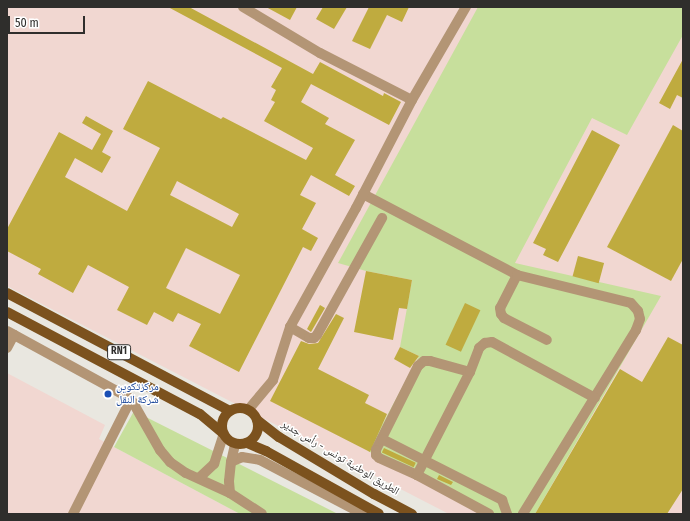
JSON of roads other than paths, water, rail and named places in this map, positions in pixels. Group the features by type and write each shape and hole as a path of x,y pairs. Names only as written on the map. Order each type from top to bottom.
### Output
{"main road":[{"name":"RN1","path":"7,293 230,411"},
{"name":"RN1","path":"7,312 200,414 236,444"},
{"path":"224,433 223,421 230,411 236,409 248,410 257,420 258,431 247,443"},
{"name":"الطريق الوطنية تونس - رأس جدير","path":"257,420 279,437 374,494 412,514"},
{"path":"236,444 247,443 266,451 379,514"}],"street":[{"path":"243,7 320,53 412,100"},
{"path":"248,410 273,380 290,328 412,100 466,7"},
{"path":"363,194 517,275 631,303 638,311 640,320 636,330 523,514"},
{"path":"290,328 309,338 314,338 317,335 382,218"},
{"path":"517,275 500,308 501,314 504,318 547,340"},
{"path":"7,348 11,333 131,399 160,450 170,462 186,473 230,493 262,514"},
{"path":"417,475 470,372 479,348 485,343 492,342 595,398"},
{"path":"470,372 430,361 424,361 418,366 376,450 376,455 378,458 417,475 489,514"},
{"path":"73,514 131,399"},
{"path":"199,478 214,464 224,433"},
{"path":"382,439 502,500 507,514"},
{"path":"230,493 230,462 236,444"},
{"path":"230,462 242,457 260,460 363,514"}],"place":[{"name":"مركزتكوين شركة النقل","path":"108,394"}]}
